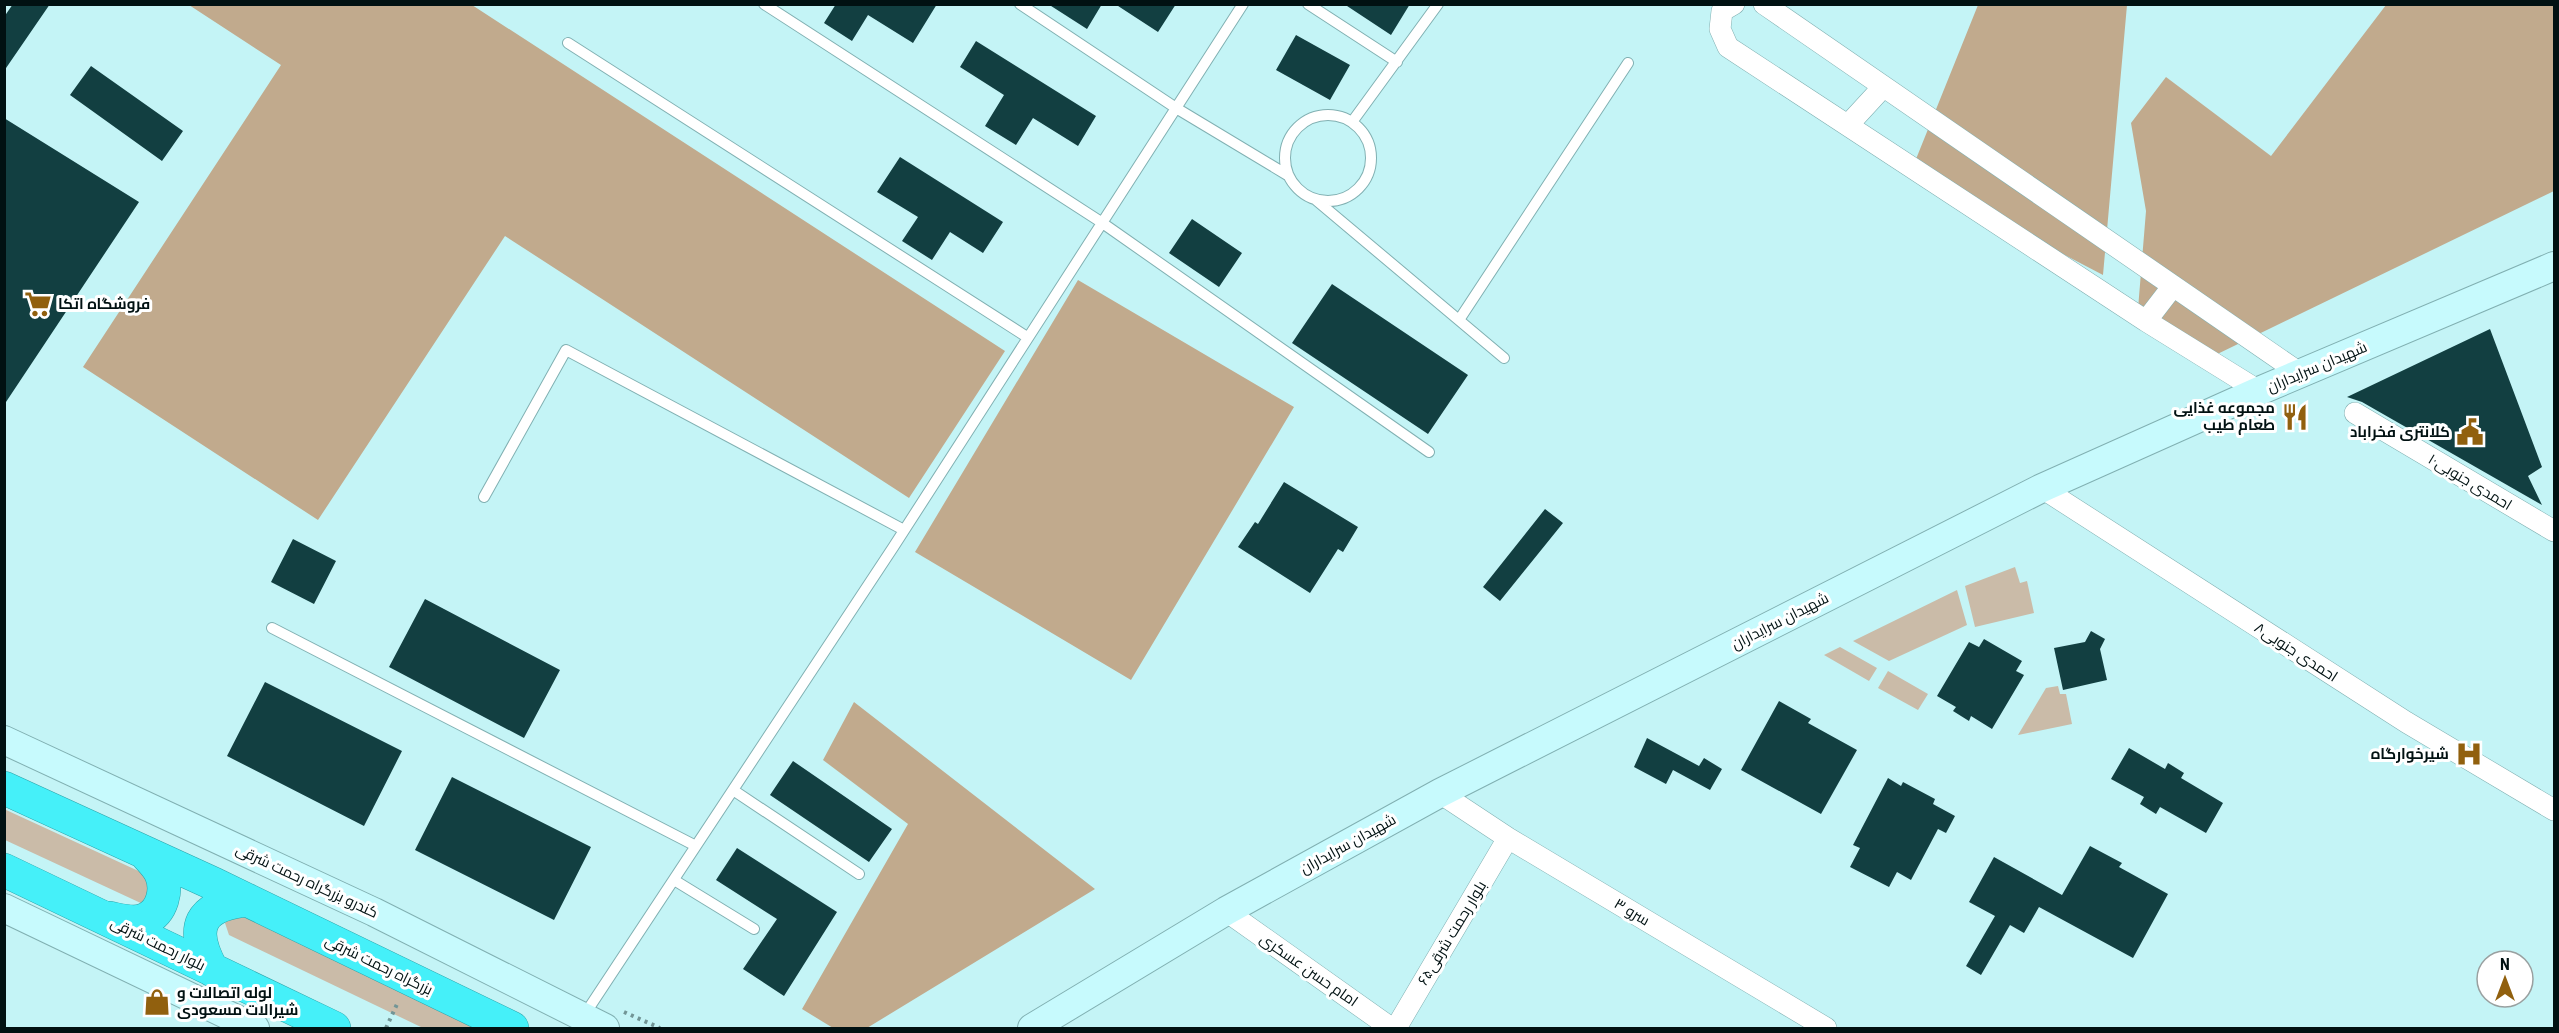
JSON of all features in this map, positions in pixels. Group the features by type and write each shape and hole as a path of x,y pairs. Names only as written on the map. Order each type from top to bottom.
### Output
{"highway":[{"path":"4,788 247,900"},
{"path":"4,870 104,918 131,922 146,920 160,905 164,885 161,874 144,852"},
{"path":"247,900 222,904 208,912 201,928 202,948 212,970 334,1029"},
{"name":"بزرگراه رحمت شرقی","path":"247,900 512,1029"},
{"name":"بلوار رحمت شرقی","path":"104,918 212,970"}],"street":[{"path":"1734,4 1722,10 1720,29 1728,46 2146,321 2259,391"},
{"path":"1764,4 2301,374"},
{"path":"1848,126 1883,87"},
{"name":"شهیدان سرایداران","path":"1032,1029 1226,911 1440,793 2042,488 2259,391 2554,266"},
{"path":"2146,321 2173,286"},
{"name":"احمدی جنوبی۱۰","path":"2355,413 2554,531"},
{"name":"احمدی جنوبی۸","path":"2042,488 2406,722 2554,810"},
{"name":"کندرو بزرگراه رحمت شرقی","path":"4,740 374,912 594,1023"},
{"name":"سرو ۳","path":"1440,793 1508,838 1826,1029"},
{"name":"بلوار رحمت شرقی۶۵","path":"1394,1029 1508,838"},
{"path":"4,908 255,1029"},
{"name":"امام حسن عسکری","path":"1226,911 1394,1029"}],"lane":[{"path":"764,4 1101,222 1429,452"},
{"path":"1020,4 1176,108 1289,176 1304,193 1314,198 1325,201 1347,196 1364,182 1371,161 1371,150 1361,130 1352,122 1342,117 1320,116 1300,126 1287,144 1286,166 1289,176"},
{"path":"594,1023 674,880 904,530 1243,4"},
{"path":"1308,4 1397,62"},
{"path":"1352,122 1438,4"},
{"path":"568,43 1027,338"},
{"path":"1459,320 1628,63"},
{"path":"1314,198 1504,358"},
{"path":"483,497 566,350 904,530"},
{"path":"272,628 696,846"},
{"path":"733,790 859,874"},
{"path":"674,880 754,929"}],"shaded area":[{"path":"189,5 472,5 1005,351 909,498 505,236 318,520 83,367 281,65"},
{"path":"1978,5 2127,5 2103,275 1910,174"},
{"path":"2386,5 2554,5 2554,191 2203,361 2138,309 2146,211 2131,123 2166,77 2271,156"},
{"path":"1078,280 1294,407 1131,680 915,552"},
{"path":"2015,567 2020,583 2027,581 2034,613 1975,627 1965,586"},
{"path":"1957,590 1967,625 1889,661 1853,641"},
{"path":"1840,647 1877,668 1869,681 1824,655"},
{"path":"1888,671 1928,694 1918,710 1878,688"},
{"path":"2058,686 2060,694 2066,694 2072,724 2018,735 2046,688"},
{"path":"854,702 1095,889 867,1028 833,1028 802,1009 908,824 823,760"},
{"path":"4,809 145,874 155,884 145,905 5,840"},
{"path":"233,916 251,919 481,1028 423,1028 229,935 225,923"}],"building":[{"path":"13,4 50,4 4,71 4,17"},
{"path":"836,4 937,4 913,43 868,15 852,41 824,23"},
{"path":"1048,4 1102,4 1087,29"},
{"path":"1115,4 1176,4 1158,32"},
{"path":"1344,4 1410,4 1391,35"},
{"path":"1296,35 1350,65 1330,100 1276,70"},
{"path":"976,41 1096,116 1078,146 1033,118 1016,145 985,126 1004,95 960,67"},
{"path":"91,66 183,131 162,161 70,95"},
{"name":"فروشگاه اتکا","path":"4,118 139,202 4,405"},
{"path":"900,157 1003,222 983,253 950,232 932,260 902,241 918,217 877,192"},
{"path":"1192,219 1242,253 1219,287 1169,253"},
{"path":"1332,284 1468,375 1428,434 1292,343"},
{"name":"کلانتری فخراباد","path":"2490,329 2542,467 2528,476 2542,505 2362,402 2347,397"},
{"path":"1284,482 1358,527 1343,552 1338,549 1310,593 1238,547 1255,522 1258,524"},
{"path":"1545,509 1563,523 1500,601 1483,587"},
{"path":"293,539 336,561 314,604 271,582"},
{"path":"425,599 560,670 524,738 389,667"},
{"path":"2091,631 2105,639 2100,649 2107,680 2063,690 2054,648 2085,642"},
{"path":"1984,639 2022,661 2016,671 2024,675 1992,729 1971,716 1969,721 1953,711 1956,707 1937,696 1969,642 1979,647"},
{"path":"265,682 402,751 364,826 227,756"},
{"path":"1779,701 1811,719 1808,723 1857,750 1821,814 1741,770"},
{"path":"1647,738 1699,766 1704,758 1722,769 1710,790 1673,770 1666,784 1634,767"},
{"path":"2129,748 2165,769 2168,763 2184,773 2181,778 2223,803 2206,833 2160,807 2156,814 2140,804 2144,797 2111,779"},
{"path":"793,761 892,829 869,862 770,795"},
{"path":"452,777 591,847 554,920 415,850"},
{"path":"1888,778 1901,786 1903,782 1935,799 1933,804 1955,816 1946,833 1938,829 1911,880 1897,872 1889,887 1850,867 1860,848 1853,845"},
{"path":"2090,846 2122,863 2119,867 2168,894 2133,958 2039,907 2024,933 2010,925 1981,975 1966,966 1995,916 1969,902 1994,857 2062,895"},
{"path":"737,848 837,912 784,996 743,969 777,919 716,880"}],"place":[{"name":"فروشگاه اتکا","path":"38,304"},
{"name":"مجموعه غذایی طعام طیب","path":"2295,417"},
{"name":"کلانتری فخراباد","path":"2470,432"},
{"name":"شیرخوارگاه","path":"2469,754"},
{"name":"لوله اتصالات و شیرالات مسعودی","path":"157,1002"}]}
